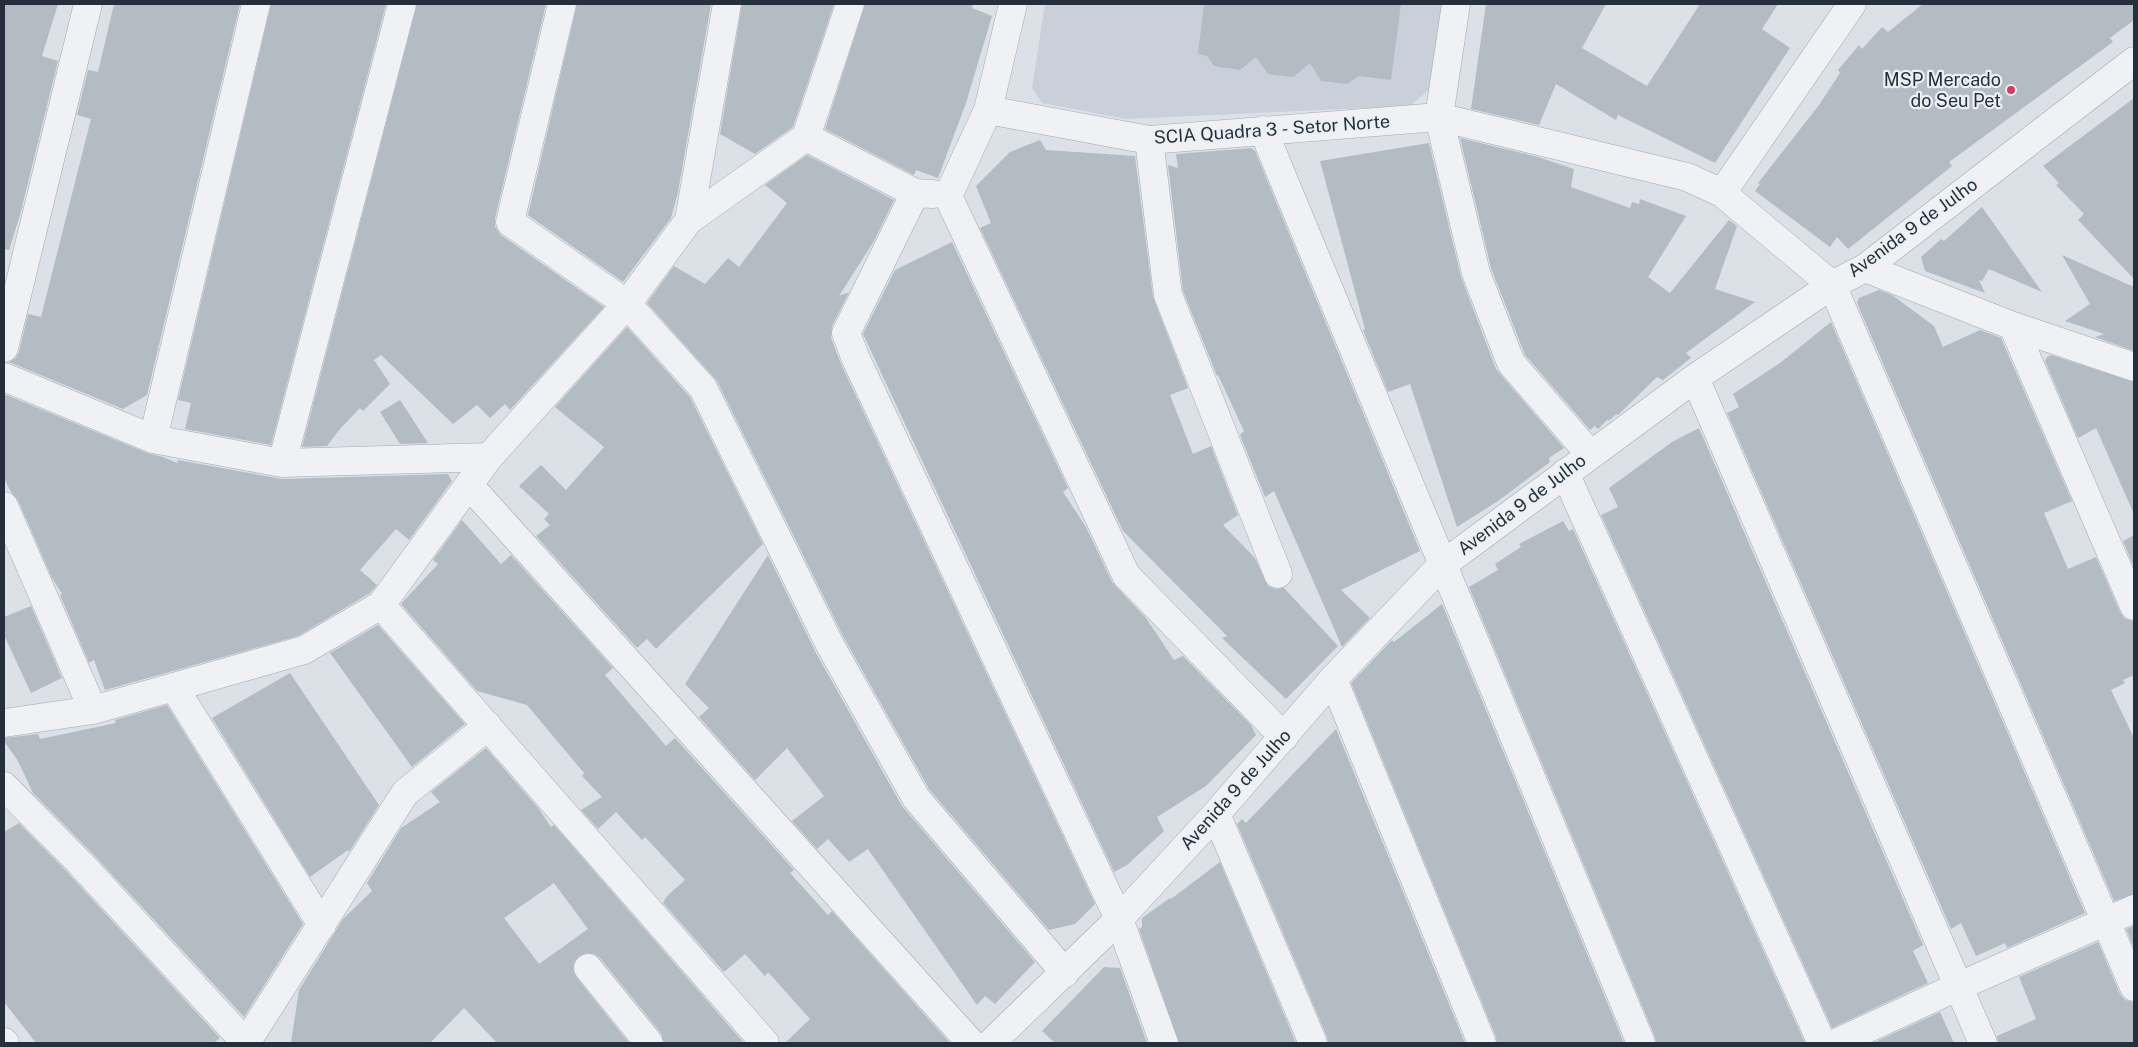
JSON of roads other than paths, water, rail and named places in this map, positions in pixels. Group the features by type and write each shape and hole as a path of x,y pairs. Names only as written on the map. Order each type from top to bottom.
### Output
{"street":[{"path":"4,348 88,4"},
{"path":"153,439 256,4"},
{"path":"282,463 402,4"},
{"path":"562,4 510,222 627,304 703,388 830,645 916,798 1065,973"},
{"path":"689,220 727,4"},
{"path":"4,723 93,710 304,650 381,605 489,457 627,304 689,220 806,137 850,4"},
{"path":"948,196 988,110 1013,4"},
{"path":"1456,4 1439,117 1476,273 1511,363 1590,454"},
{"path":"1722,193 1852,4"},
{"name":"Avenida 9 de Julho","path":"991,1043 1119,919 1216,814 1333,679 1442,565 1695,378 1832,285 1865,268 2134,61"},
{"name":"SCIA Quadra 3 - Setor Norte","path":"988,110 1149,140 1439,117 1687,177 1722,193 1832,285"},
{"path":"1263,130 1641,1043"},
{"path":"806,137 915,193 948,196"},
{"path":"1149,140 1168,295 1278,574"},
{"path":"915,193 846,333 859,366 1119,919 1164,1043"},
{"path":"948,196 1126,575 1284,737"},
{"path":"1865,268 2013,326 2134,367"},
{"path":"1832,285 2134,987"},
{"path":"2013,326 2134,606"},
{"path":"4,377 153,439 282,463 489,457"},
{"path":"1695,378 1957,987 1983,1043"},
{"path":"1565,473 1822,1043"},
{"path":"469,486 971,1043"},
{"path":"4,506 93,710"},
{"path":"381,605 765,1043"},
{"path":"1333,679 1482,1043"},
{"path":"174,686 322,925"},
{"path":"4,786 80,863 246,1043 405,793 488,726"},
{"path":"1216,814 1313,1043"},
{"path":"1836,1043 2134,909"},
{"path":"588,968 649,1043"}],"place":[{"name":"MSP Mercado do Seu Pet","path":"2011,90"}]}
